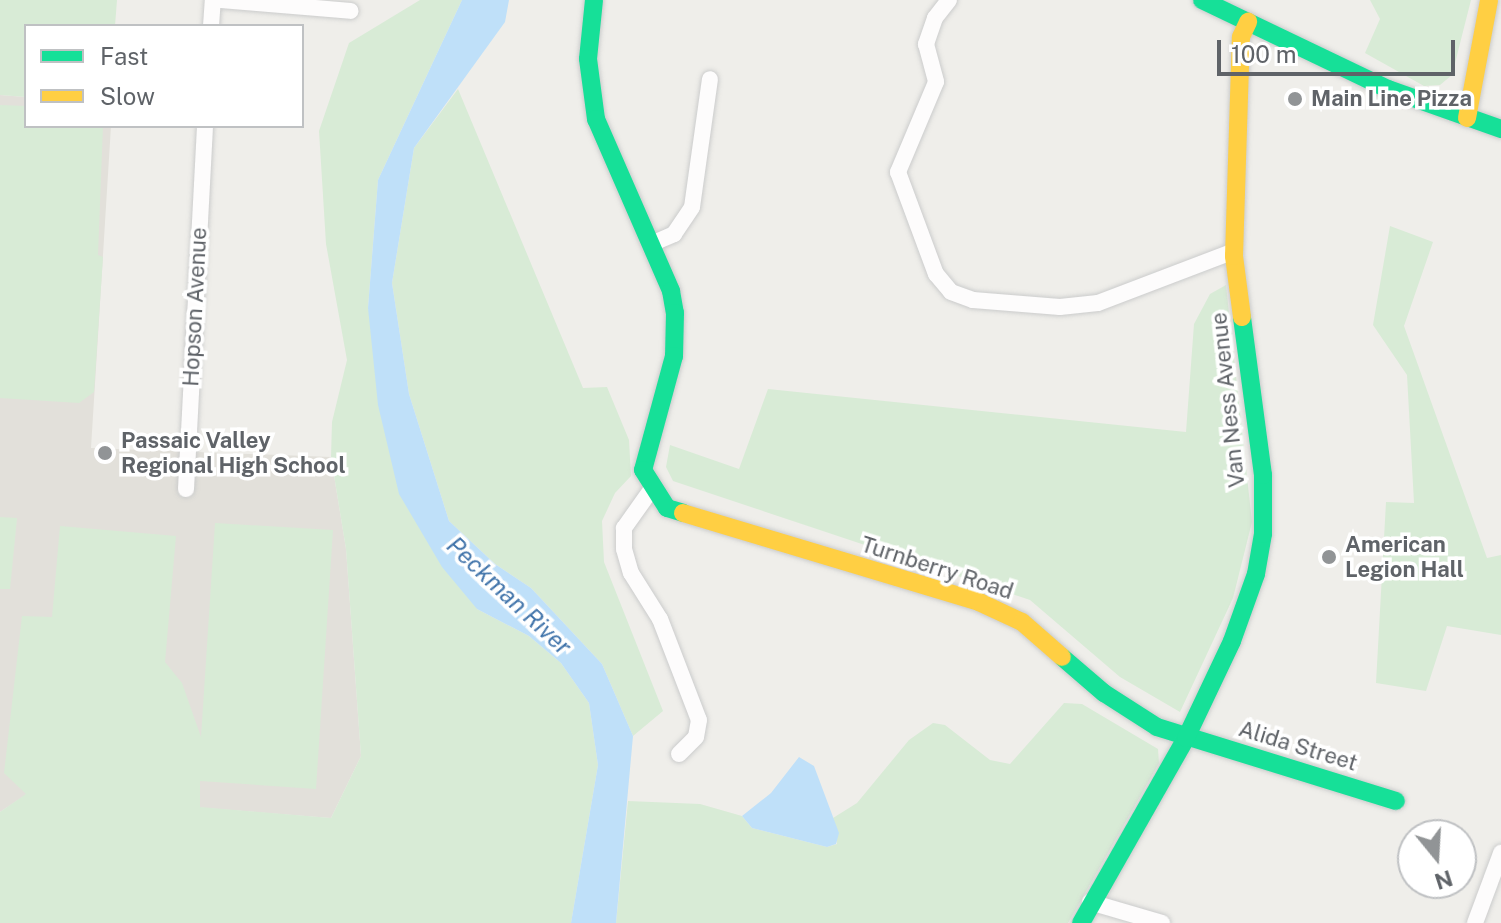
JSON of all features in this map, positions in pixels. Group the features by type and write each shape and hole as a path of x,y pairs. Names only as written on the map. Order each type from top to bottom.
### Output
{"street":[{"path":"211,24 213,0"},
{"path":"221,0 351,11"},
{"path":"594,0 588,59 596,119 671,291 677,335 643,470 651,490 624,528 624,549 660,619 699,720 696,737 679,754"},
{"path":"949,0 935,18 926,44 936,82 898,172 936,274 951,292 973,300 1045,306 1098,303 1234,251"},
{"path":"1202,0 1388,89 1501,129"},
{"path":"1467,118 1489,0"},
{"name":"Van Ness Avenue","path":"1081,923 1090,902 1186,738 1248,603 1263,534 1259,413 1234,251 1241,37 1248,22"},
{"path":"651,244 674,234 692,207 710,79"},
{"name":"Hopson Avenue","path":"186,489 205,128"},
{"name":"Turnberry Road","path":"651,490 667,508 684,515 979,602 1022,622 1104,693 1157,727 1186,738"},
{"name":"Alida Street","path":"1186,738 1396,801"},
{"path":"1475,923 1501,853"},
{"path":"1090,902 1162,923"}],"shaded area":[{"name":"Passaic Valley Regional High School","path":"0,95 24,97 24,128 111,128 91,448 331,457 346,549 361,756 331,818 27,794 0,812"}],"green space":[{"path":"0,0 117,0 115,24 24,24 24,97 0,95"},
{"path":"420,0 462,0 378,180 368,308 477,609 529,636 561,663 589,703 598,765 571,923 0,923 0,812 26,794 4,773 22,616 52,617 60,526 176,536 165,662 182,683 201,737 215,523 333,530 316,789 200,781 200,807 331,818 361,756 346,549 331,457 332,422 347,360 326,244 319,131 349,43"},
{"path":"1370,0 1471,0 1452,75 1440,85 1424,86 1365,53 1380,19"},
{"path":"458,89 583,388 607,387 629,440 631,476 615,493 602,521 604,562 663,711 633,736 602,664 531,588 495,564 449,521 409,394 392,283 414,148"},
{"path":"0,105 24,106 24,128 103,128 98,255 103,257 94,392 79,403 0,398"},
{"path":"1390,226 1433,242 1404,326 1487,558 1501,555 1501,635 1447,626 1426,691 1376,683 1386,502 1414,503 1407,375 1373,325"},
{"path":"1226,285 1252,522 1233,598 1180,712 1120,677 1030,600 673,481 666,467 670,445 739,469 768,389 1186,432 1194,324 1210,294"},
{"path":"0,517 17,518 10,589 0,589"},
{"path":"1064,703 1082,704 1158,749 1159,763 1068,923 616,923 628,801 700,804 742,816 752,828 827,847 837,844 833,818 857,803 909,740 933,723 945,725 990,760 1010,764"}],"water":[{"name":"Peckman River","path":"462,0 509,0 505,22 414,148 392,283 409,394 449,521 495,564 531,588 602,664 633,736 616,923 571,923 598,765 589,703 561,663 529,636 477,609 442,567 399,494 378,405 368,308 378,180"},
{"path":"799,757 814,766 839,833 836,844 827,847 752,828 742,816 771,793"}],"traffic: fast":[{"path":"594,0 588,59 596,119 671,291 675,313 674,356 643,470 667,508 683,513"},
{"path":"1202,0 1388,89 1501,129"},
{"path":"1081,923 1186,738 1232,641 1256,574 1263,534 1263,475 1242,317"},
{"path":"1062,657 1104,693 1157,727 1396,801"}],"traffic: slow":[{"path":"1467,118 1489,0"},
{"path":"1242,317 1234,256 1241,37 1248,22"},
{"path":"683,513 979,602 1022,622 1062,657"}],"place":[{"name":"Main Line Pizza","path":"1295,99"},
{"name":"Passaic Valley Regional High School","path":"105,453"},
{"name":"American Legion Hall","path":"1329,557"}]}
